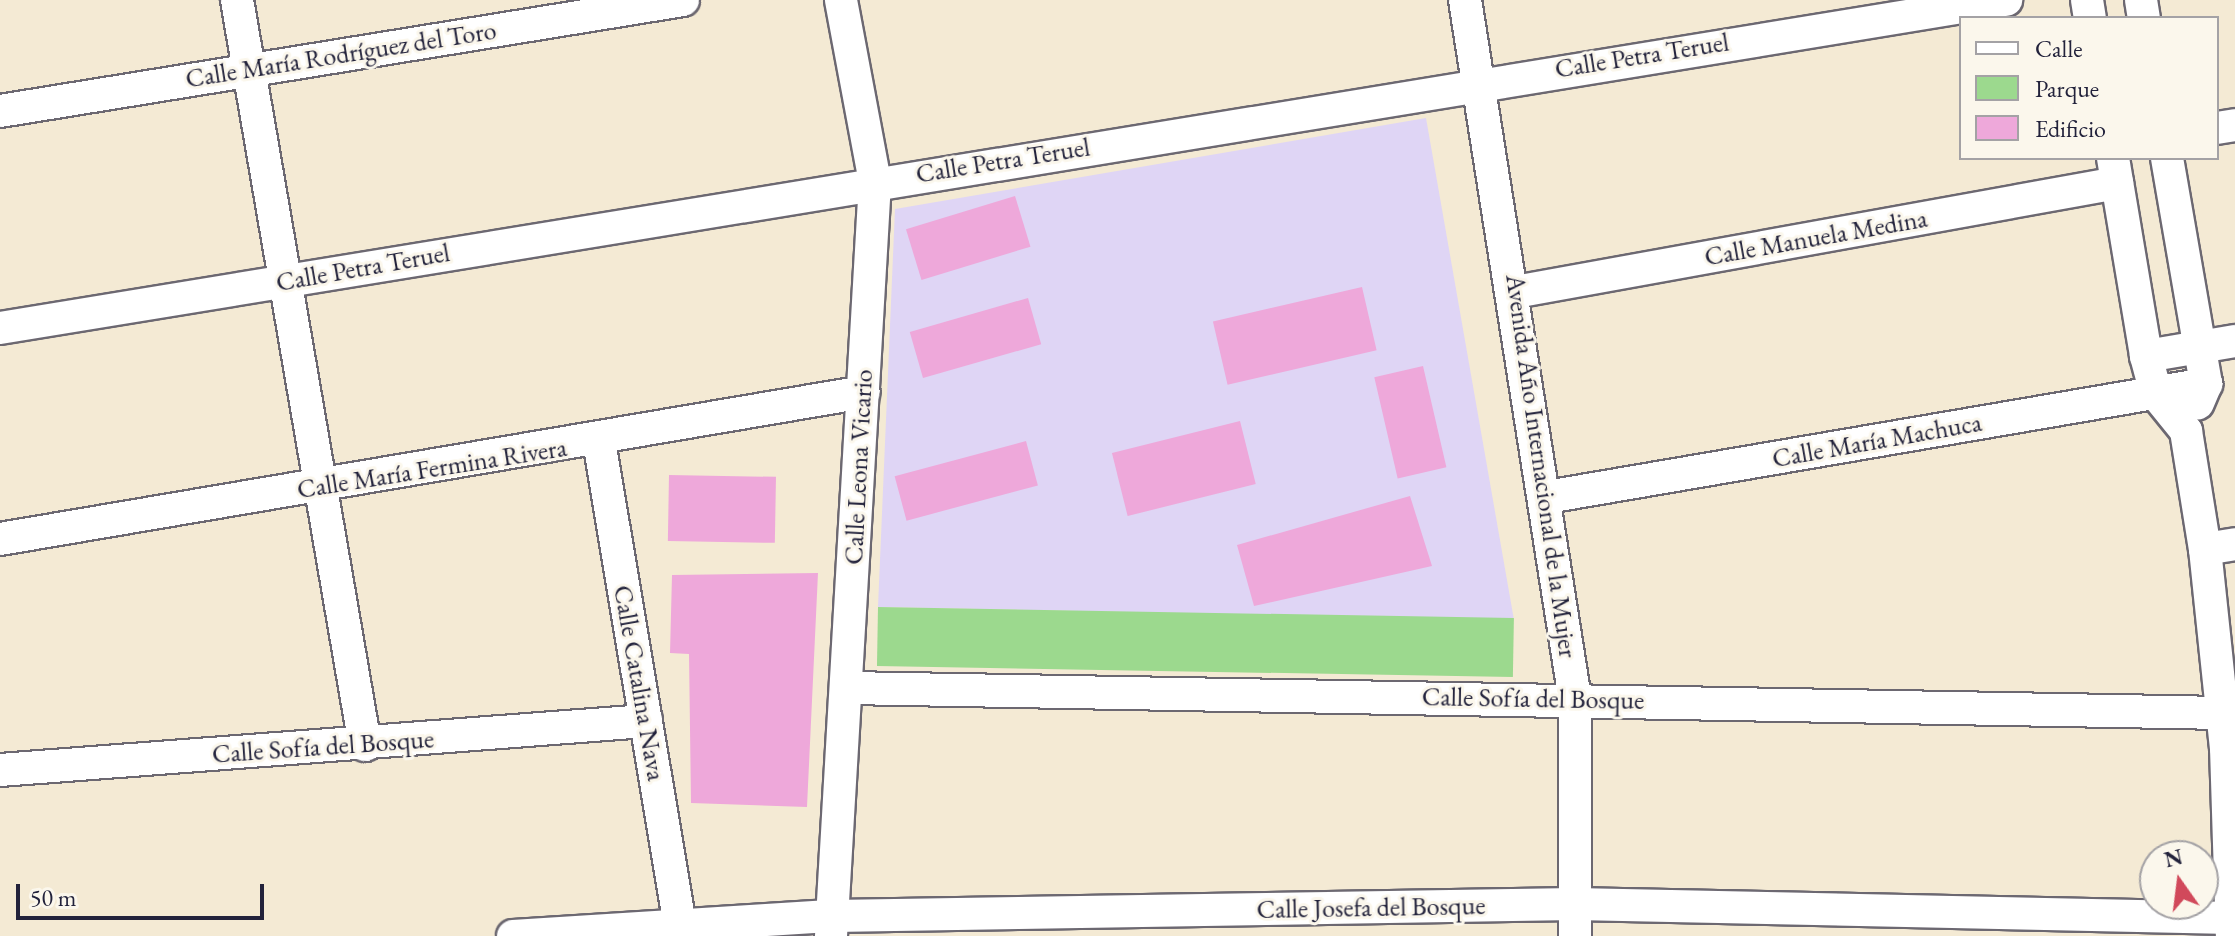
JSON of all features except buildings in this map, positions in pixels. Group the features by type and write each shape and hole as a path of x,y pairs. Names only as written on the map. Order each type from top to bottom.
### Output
{"street":[{"path":"237,0 365,745"},
{"name":"Calle María Rodríguez del Toro","path":"0,111 683,0"},
{"name":"Calle Leona Vicario","path":"832,926 875,182 841,0"},
{"name":"Avenida Año Internacional de la Mujer","path":"1465,0 1515,292 1575,699 1575,920"},
{"name":"Calle Petra Teruel","path":"0,328 1478,82 2006,0"},
{"path":"2167,160 2206,384 2186,431"},
{"path":"2115,170 2146,356 2156,394 2186,431 2220,547 2220,713 2230,748 2231,927"},
{"name":"Calle Manuela Medina","path":"1515,292 2115,170"},
{"path":"2146,356 2235,341"},
{"name":"Calle María Machuca","path":"1547,497 2206,384"},
{"name":"Calle María Fermina Rivera","path":"0,539 599,441 864,392"},
{"name":"Calle Catalina Nava","path":"599,441 680,924"},
{"name":"Calle Sofía del Bosque","path":"847,688 2220,713"},
{"name":"Calle Sofía del Bosque","path":"0,770 365,745 646,721"},
{"name":"Calle Josefa del Bosque","path":"513,936 680,924 832,926 1575,920 2231,927"}],"shaded area":[{"path":"1426,118 1514,620 878,607 895,209"}],"green space":[{"path":"878,607 1514,618 1513,677 877,666"}]}
